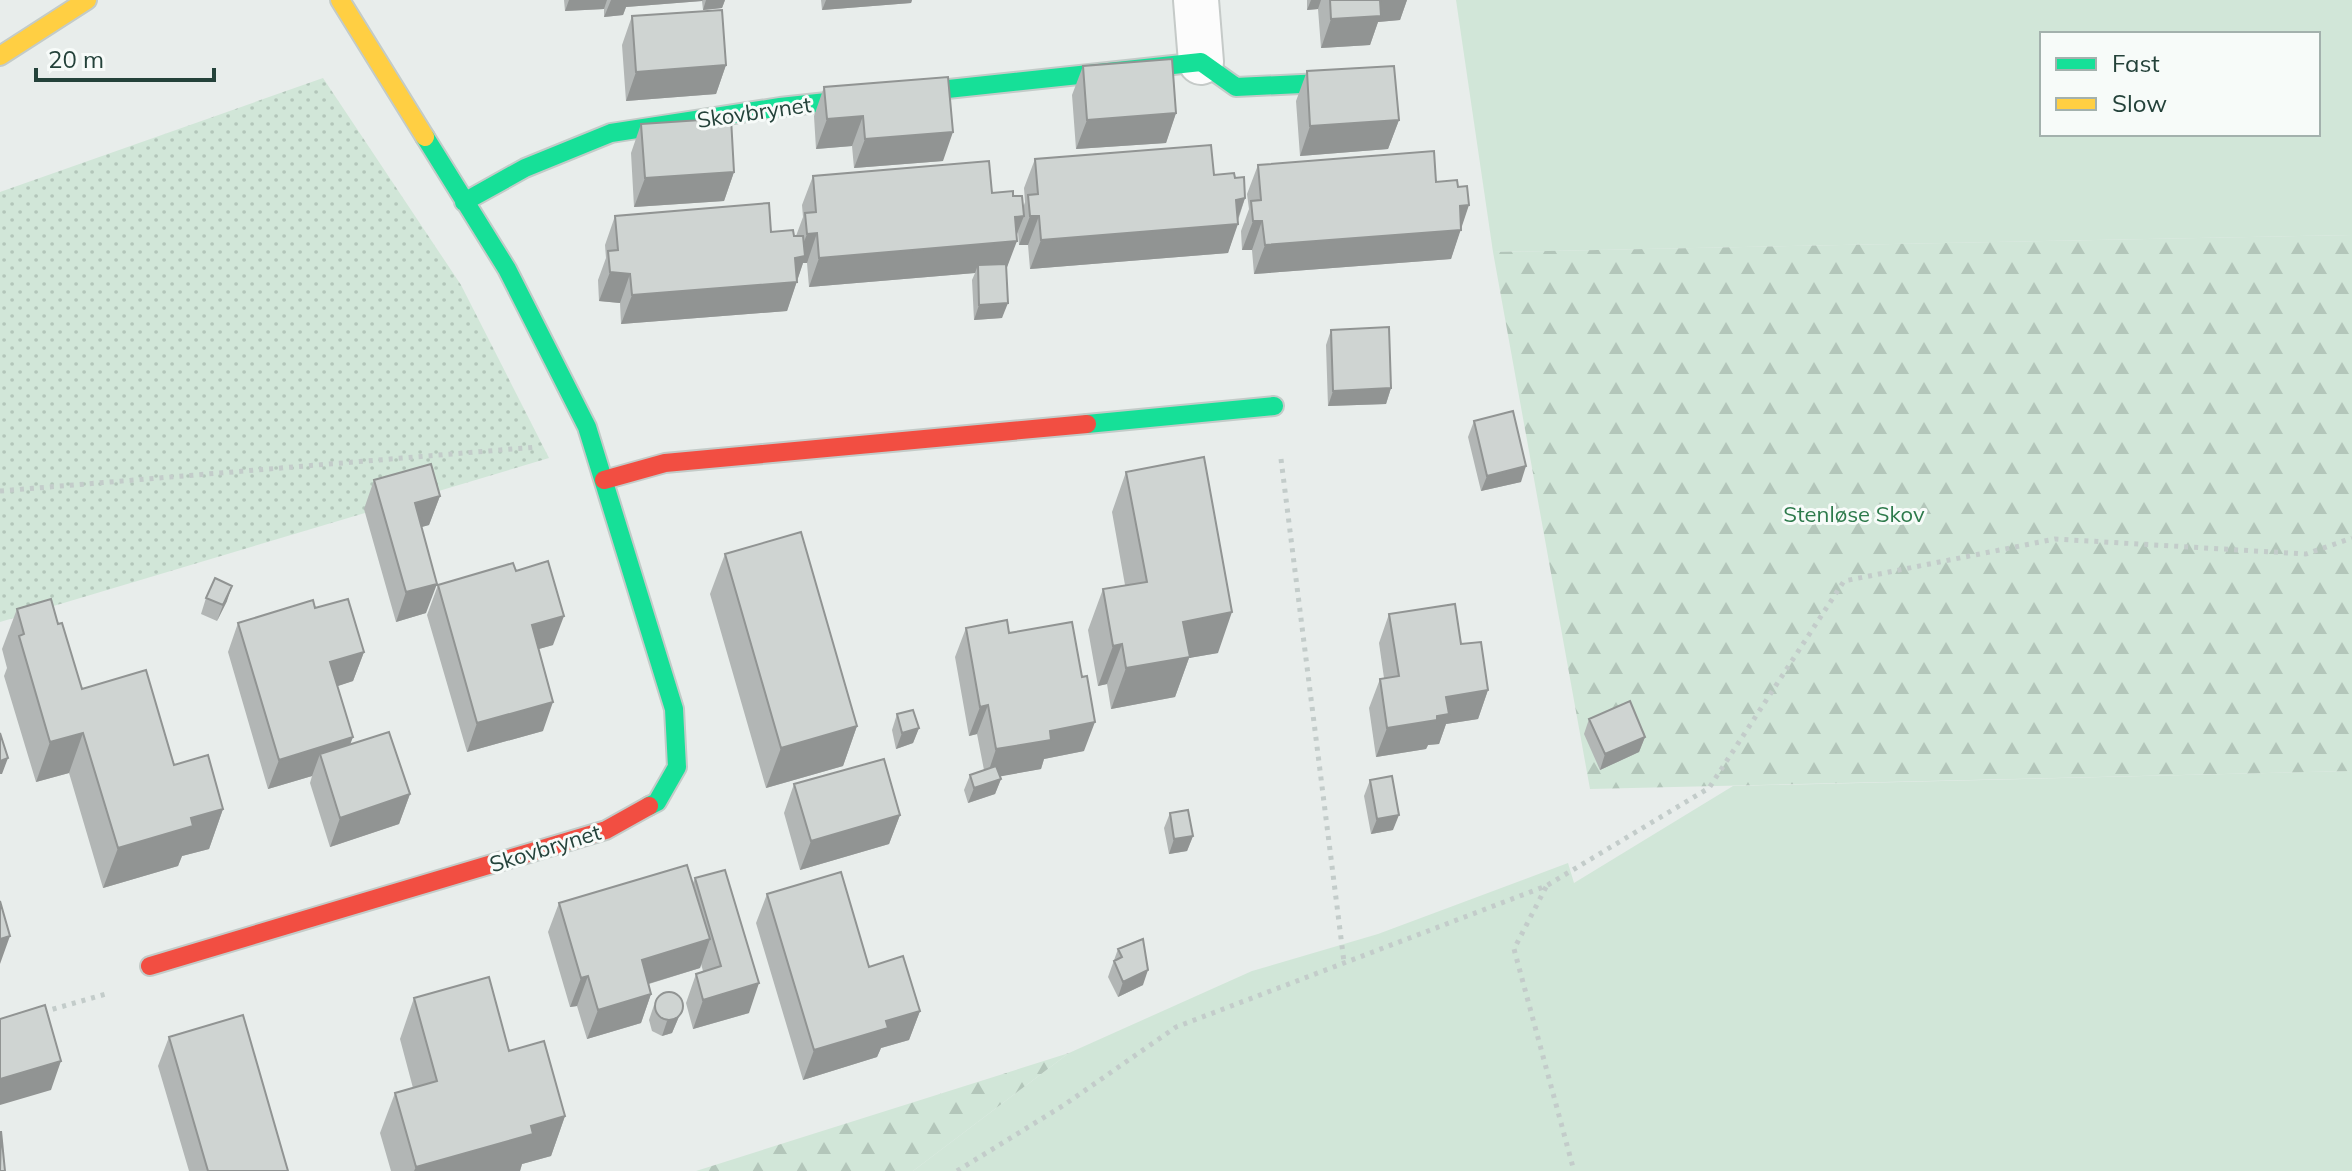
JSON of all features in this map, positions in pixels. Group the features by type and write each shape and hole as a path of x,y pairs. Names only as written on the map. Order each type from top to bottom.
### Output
{"street":[{"path":"0,56 87,0"},
{"name":"Skovbrynet","path":"150,966 606,830 657,802 677,767 674,709 587,427 507,269 340,0"},
{"path":"1196,0 1201,62 1236,87 1343,82"},
{"name":"Skovbrynet","path":"464,202 525,168 611,133 780,107 1201,62"},
{"path":"604,480 665,463 1274,406"}],"path":[{"path":"1274,406 1344,962"},
{"path":"0,491 592,442"},
{"path":"957,1171 1064,1105 1176,1027 1546,886 1709,788 1844,581 2055,539 2306,554 2352,538"},
{"path":"1546,886 1514,949 1574,1171"},
{"path":"30,1016 104,995 150,966"}],"green space":[{"path":"1456,0 2352,0 2352,235 1493,252"},
{"path":"323,78 461,285 549,458 0,622 0,192"},
{"name":"Stenløse Skov","path":"2352,235 2352,771 1590,789 1493,252"},
{"path":"2352,771 2352,1171 913,1171 1069,1053 1252,971 1378,934 1568,863 1574,883 1733,786"},
{"path":"1069,1053 913,1171 696,1171"}],"building":[{"path":"1330,0 1380,0 1381,16 1331,19"},
{"path":"722,10 726,65 636,72 632,16"},
{"path":"1172,59 1176,113 1087,120 1083,66"},
{"path":"1394,66 1399,120 1310,126 1307,71"},
{"path":"948,77 953,132 865,139 863,116 827,119 824,87"},
{"path":"731,118 734,172 645,178 641,124"},
{"path":"1211,145 1214,175 1234,173 1235,178 1244,177 1245,198 1236,200 1238,224 1041,240 1039,216 1030,216 1028,195 1038,194 1035,159"},
{"path":"1434,151 1436,182 1457,180 1458,187 1467,186 1469,205 1460,206 1461,230 1265,245 1262,221 1253,221 1251,201 1261,200 1258,165"},
{"path":"989,161 992,193 1013,191 1013,196 1022,196 1024,216 1015,217 1017,241 819,258 817,233 807,234 805,213 816,212 813,176"},
{"path":"769,203 771,232 793,230 794,236 803,236 805,256 795,258 797,282 632,295 630,274 610,272 608,251 618,250 615,216"},
{"path":"1006,264 1008,303 979,305 978,265"},
{"path":"1389,327 1391,388 1333,391 1331,330"},
{"path":"1513,411 1526,466 1487,476 1474,421"},
{"path":"1204,457 1232,612 1183,622 1190,657 1126,668 1122,644 1113,646 1103,589 1147,582 1126,472"},
{"path":"431,464 440,496 415,503 437,584 406,592 374,480"},
{"path":"801,532 857,726 781,748 725,554"},
{"path":"548,561 564,616 532,625 553,702 477,723 438,585 513,563 516,571"},
{"path":"215,578 232,586 223,605 206,598"},
{"path":"51,599 58,624 62,623 82,689 146,670 174,765 208,755 223,809 191,818 193,826 118,848 83,733 50,742 19,636 24,634 17,609"},
{"path":"348,599 364,652 330,662 353,737 279,760 238,623 313,600 315,608"},
{"path":"1455,604 1461,644 1481,642 1488,690 1446,697 1449,714 1437,716 1437,720 1387,728 1380,679 1399,676 1389,614"},
{"path":"1007,620 1009,633 1072,622 1082,677 1087,676 1095,722 1050,731 1051,740 996,749 988,705 980,707 966,628"},
{"path":"1630,701 1645,737 1605,754 1589,719"},
{"path":"913,710 919,728 902,733 897,714"},
{"path":"389,732 410,794 340,818 320,754"},
{"path":"0,733 8,758 0,761"},
{"path":"884,759 900,815 811,841 794,784"},
{"path":"996,766 1001,779 974,788 970,775"},
{"path":"1392,776 1399,815 1377,819 1370,780"},
{"path":"1188,810 1193,836 1174,839 1170,813"},
{"path":"687,865 710,939 642,960 651,994 598,1010 588,976 581,978 559,903"},
{"path":"725,870 759,983 703,1000 696,974 721,966 695,878"},
{"path":"841,872 869,967 903,956 920,1011 886,1021 888,1028 814,1050 767,894"},
{"path":"0,901 10,936 0,939"},
{"path":"1143,939 1148,970 1123,982 1114,961 1122,957 1118,949"},
{"path":"489,977 509,1051 544,1041 565,1116 531,1126 533,1134 416,1167 395,1093 437,1081 414,998"},
{"path":"669,992 679,996 683,1006 679,1016 669,1020 659,1016 655,1006 659,996"},
{"path":"45,1005 61,1061 0,1079 0,1019"},
{"path":"243,1015 288,1171 208,1171 169,1037"},
{"path":"1,1131 5,1171 0,1171"}],"traffic: fast":[{"path":"464,202 525,168 611,133 780,107 1201,62 1236,87 1343,82"},
{"path":"425,137 507,269 587,427 674,709 677,767 657,802 649,806"},
{"path":"1087,424 1274,406"}],"traffic: slow":[{"path":"0,56 87,0"},
{"path":"340,0 425,137"}],"traffic: jam":[{"path":"604,480 665,463 1087,424"},
{"path":"150,966 606,830 649,806"}]}
